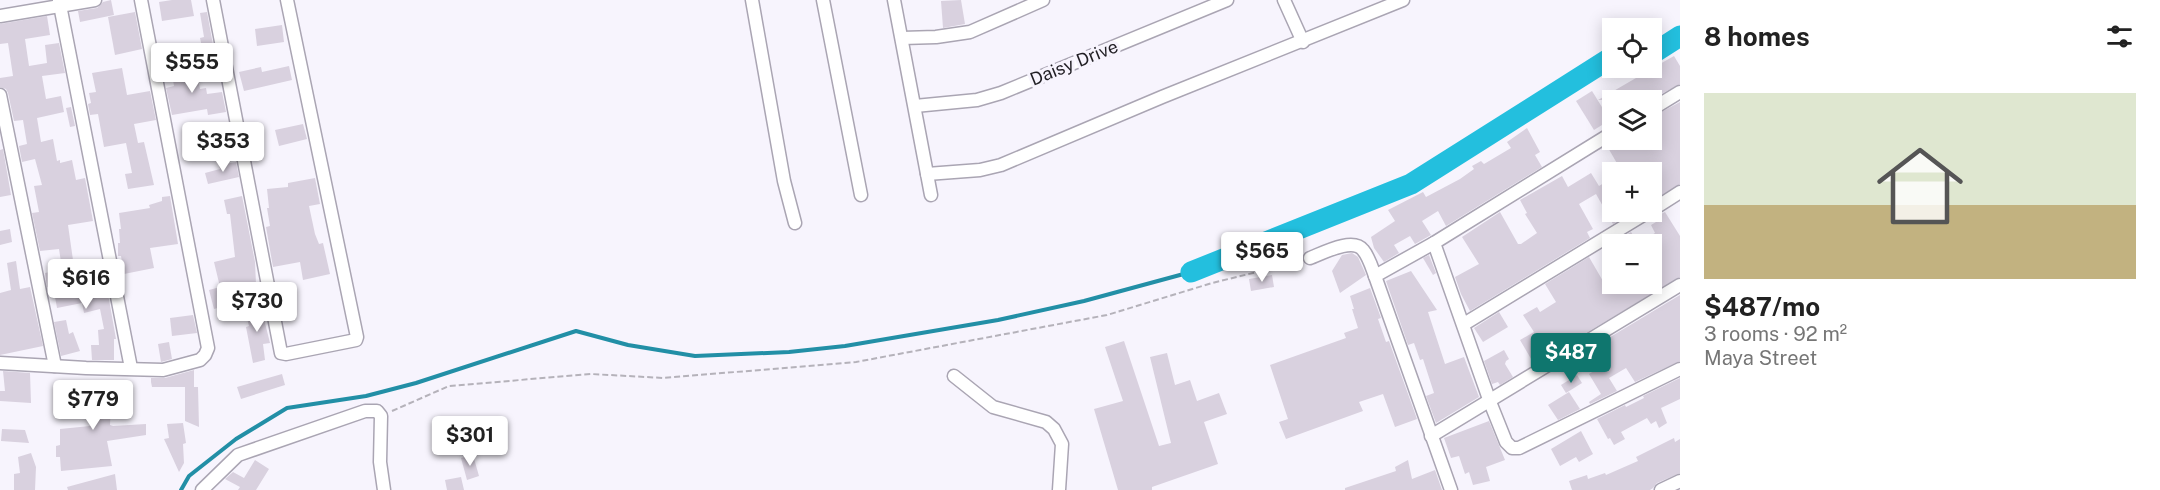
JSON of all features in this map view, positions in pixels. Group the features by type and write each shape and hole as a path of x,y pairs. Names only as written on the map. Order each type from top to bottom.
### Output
{"street":[{"path":"0,16 60,3 96,0"},
{"path":"0,363 164,370 200,360 206,355 208,348 141,0"},
{"path":"213,0 281,353 286,354 356,340 357,337 287,0"},
{"path":"752,0 784,181 795,223"},
{"path":"823,0 861,195"},
{"path":"894,0 931,195"},
{"path":"902,38 936,37 970,32 1044,0"},
{"name":"Daisy Drive","path":"915,106 977,100 1001,93 1227,0"},
{"path":"1284,0 1303,42"},
{"path":"927,174 980,170 1001,165 1403,0"},
{"path":"60,3 131,368"},
{"path":"1662,103 1680,92"},
{"path":"0,95 55,366"},
{"path":"1375,276 1434,243 1602,139"},
{"path":"1662,203 1680,192"},
{"path":"1464,324 1632,222"},
{"path":"1434,243 1490,402 1506,442 1512,448 1520,448 1680,369"},
{"path":"1310,258 1353,244 1364,251 1451,490"},
{"path":"1431,436 1680,285"},
{"path":"954,376 993,407 1046,422 1054,429 1062,444 1059,490"},
{"path":"202,490 238,455 365,411 377,411 381,416 380,445 384,490"},
{"path":"1661,490 1680,481"}],"path":[{"path":"381,416 449,386 591,374 663,378 856,362 1107,315 1212,283 1310,258"}],"building":[{"path":"111,0 114,15 80,22 78,11 97,8 103,2"},
{"path":"191,0 194,16 162,21 159,2"},
{"path":"961,0 965,24 943,28 941,1"},
{"path":"135,12 142,49 115,55 108,17"},
{"path":"207,12 214,50 203,52 200,38 204,37 200,13"},
{"path":"47,16 50,35 25,39 29,66 47,63 45,45 59,43 65,73 42,76 46,99 61,96 64,112 37,118 41,142 53,139 57,161 60,160 60,163 72,160 76,180 85,178 93,221 68,225 73,260 61,262 59,249 40,251 32,213 39,212 34,186 42,185 35,159 22,162 19,146 27,144 23,120 14,121 8,93 6,89 0,87 0,78 13,76 8,43 0,44 0,24"},
{"path":"282,25 284,42 257,46 255,29"},
{"path":"1674,56 1680,66 1680,84 1662,94 1662,90 1615,90 1636,78 1662,78 1662,63"},
{"path":"195,64 200,89 206,88 207,94 222,92 226,112 208,115 207,109 172,115 166,88 174,86 171,68"},
{"path":"289,66 292,80 244,91 239,72 261,67 262,72"},
{"path":"122,68 127,95 150,91 156,120 134,124 138,143 144,142 154,185 128,189 125,174 132,173 126,143 104,147 98,114 90,115 89,93 96,92 92,73"},
{"path":"1592,91 1602,107 1602,125 1594,130 1576,101"},
{"path":"1680,102 1680,184 1662,195 1662,162 1616,162 1609,150 1662,150 1662,112"},
{"path":"71,107 75,126 70,127 66,108"},
{"path":"303,124 307,139 279,146 275,130"},
{"path":"1527,128 1540,152 1535,155 1542,167 1446,226 1438,211 1422,221 1431,235 1415,244 1410,236 1394,245 1399,253 1384,262 1374,248 1371,237 1395,221 1388,210 1423,192 1426,197 1460,179 1474,169 1472,166 1481,161 1484,164 1511,148 1507,142"},
{"path":"3,149 11,195 0,197 0,150"},
{"path":"236,162 239,177 208,184 205,173 220,169 219,165"},
{"path":"1591,173 1599,186 1602,184 1602,205 1596,194 1579,204 1593,229 1587,232 1590,238 1470,311 1455,277 1479,264 1462,237 1500,212 1518,244 1521,244 1537,233 1525,214 1527,213 1520,200 1562,176 1568,187"},
{"path":"315,178 320,204 309,206 315,234 319,244 323,243 330,274 303,280 300,262 273,267 266,227 270,226 267,189 288,187 288,183"},
{"path":"170,196 178,244 150,248 154,268 124,274 121,256 118,256 119,229 121,229 119,213 150,208 149,205 162,201 162,197"},
{"path":"242,196 255,262 256,284 236,285 240,302 214,309 209,290 220,287 214,262 235,257 230,214 227,214 224,200"},
{"path":"1665,212 1680,236 1680,277 1662,288 1662,234 1653,234 1655,233 1651,225 1662,222 1662,214"},
{"path":"10,229 12,242 0,245 0,231"},
{"path":"1301,243 1303,254 1275,262 1272,251"},
{"path":"1352,253 1358,257 1366,275 1340,293 1332,271 1342,255"},
{"path":"1429,255 1436,273 1433,275 1423,258"},
{"path":"1589,257 1602,279 1602,294 1651,294 1534,364 1520,340 1534,332 1523,315 1537,307 1540,312 1556,302 1545,284"},
{"path":"16,261 20,289 30,287 43,346 0,355 0,293 11,290 7,263"},
{"path":"69,268 73,290 92,286 95,297 108,294 116,339 114,339 114,360 92,360 91,345 99,345 98,330 104,329 100,309 84,313 82,303 57,308 53,286 47,287 45,273"},
{"path":"1411,271 1437,310 1428,312 1445,364 1464,357 1479,397 1436,423 1426,396 1434,393 1423,359 1420,360 1414,343 1408,345 1386,281"},
{"path":"1272,275 1274,287 1251,291 1249,279"},
{"path":"1370,288 1381,318 1378,319 1386,342 1389,341 1417,419 1395,427 1383,394 1359,402 1363,411 1286,439 1279,422 1288,419 1270,365 1346,338 1344,333 1358,328 1350,296"},
{"path":"1680,295 1680,361 1635,382 1626,368 1609,378 1617,391 1590,404 1589,402 1601,394 1589,374 1603,366 1592,348"},
{"path":"263,305 270,343 263,344 265,360 253,363 245,310"},
{"path":"1499,312 1508,327 1483,342 1474,328"},
{"path":"193,315 197,333 172,336 170,318"},
{"path":"66,320 69,334 73,332 80,351 61,356 54,322"},
{"path":"1124,341 1159,446 1171,443 1150,357 1167,353 1175,385 1190,380 1197,401 1219,393 1227,414 1204,422 1218,464 1152,487 1152,490 1118,490 1094,409 1123,401 1105,347"},
{"path":"169,342 172,359 161,362 158,344"},
{"path":"1504,350 1509,359 1505,364 1513,377 1500,385 1498,382 1492,384 1484,361"},
{"path":"194,370 194,387 198,387 199,427 185,421 185,387 152,387 151,382 151,378 165,378"},
{"path":"3,371 30,373 31,403 0,401 0,391 5,391"},
{"path":"282,374 285,385 241,399 237,387"},
{"path":"1577,375 1582,383 1566,393 1561,385"},
{"path":"1680,378 1680,399 1661,408 1667,423 1659,428 1656,421 1651,424 1647,418 1621,432 1625,439 1614,445 1610,438 1608,439 1597,419 1625,405 1626,407"},
{"path":"75,381 112,382 110,425 146,424 146,435 107,441 112,466 61,471 60,457 56,457 56,446 60,445 60,429 90,426 91,397 74,396"},
{"path":"1569,392 1580,409 1558,420 1548,405"},
{"path":"1489,421 1505,460 1486,467 1490,481 1473,485 1469,472 1465,474 1459,456 1451,458 1444,438"},
{"path":"183,423 186,443 183,444 184,463 179,472 164,439 169,438 167,424"},
{"path":"2,429 25,430 29,443 1,441"},
{"path":"1581,431 1593,454 1579,462 1576,457 1560,466 1551,449"},
{"path":"1674,438 1675,442 1680,439 1680,473 1657,483 1650,490 1572,490 1569,481 1587,475 1588,479 1605,473 1606,475 1638,461 1636,457"},
{"path":"31,453 36,467 35,490 14,490 14,474 20,473 18,457"},
{"path":"473,455 479,476 467,480 461,458"},
{"path":"255,460 269,469 256,490 238,490 240,487 225,479 233,472 244,478"},
{"path":"1408,460 1412,479 1435,470 1442,490 1345,490 1345,488 1396,471 1395,467"},
{"path":"115,474 117,490 68,490 67,487"},
{"path":"461,477 464,490 447,490 445,480"}],"waterway":[{"path":"1662,48 1680,36"},
{"path":"1191,272 1411,184 1602,63"},
{"path":"181,490 189,476 236,439 287,408 366,396 416,383 576,331 628,345 695,356 789,352 845,346 998,320 1084,301 1191,272"}]}
